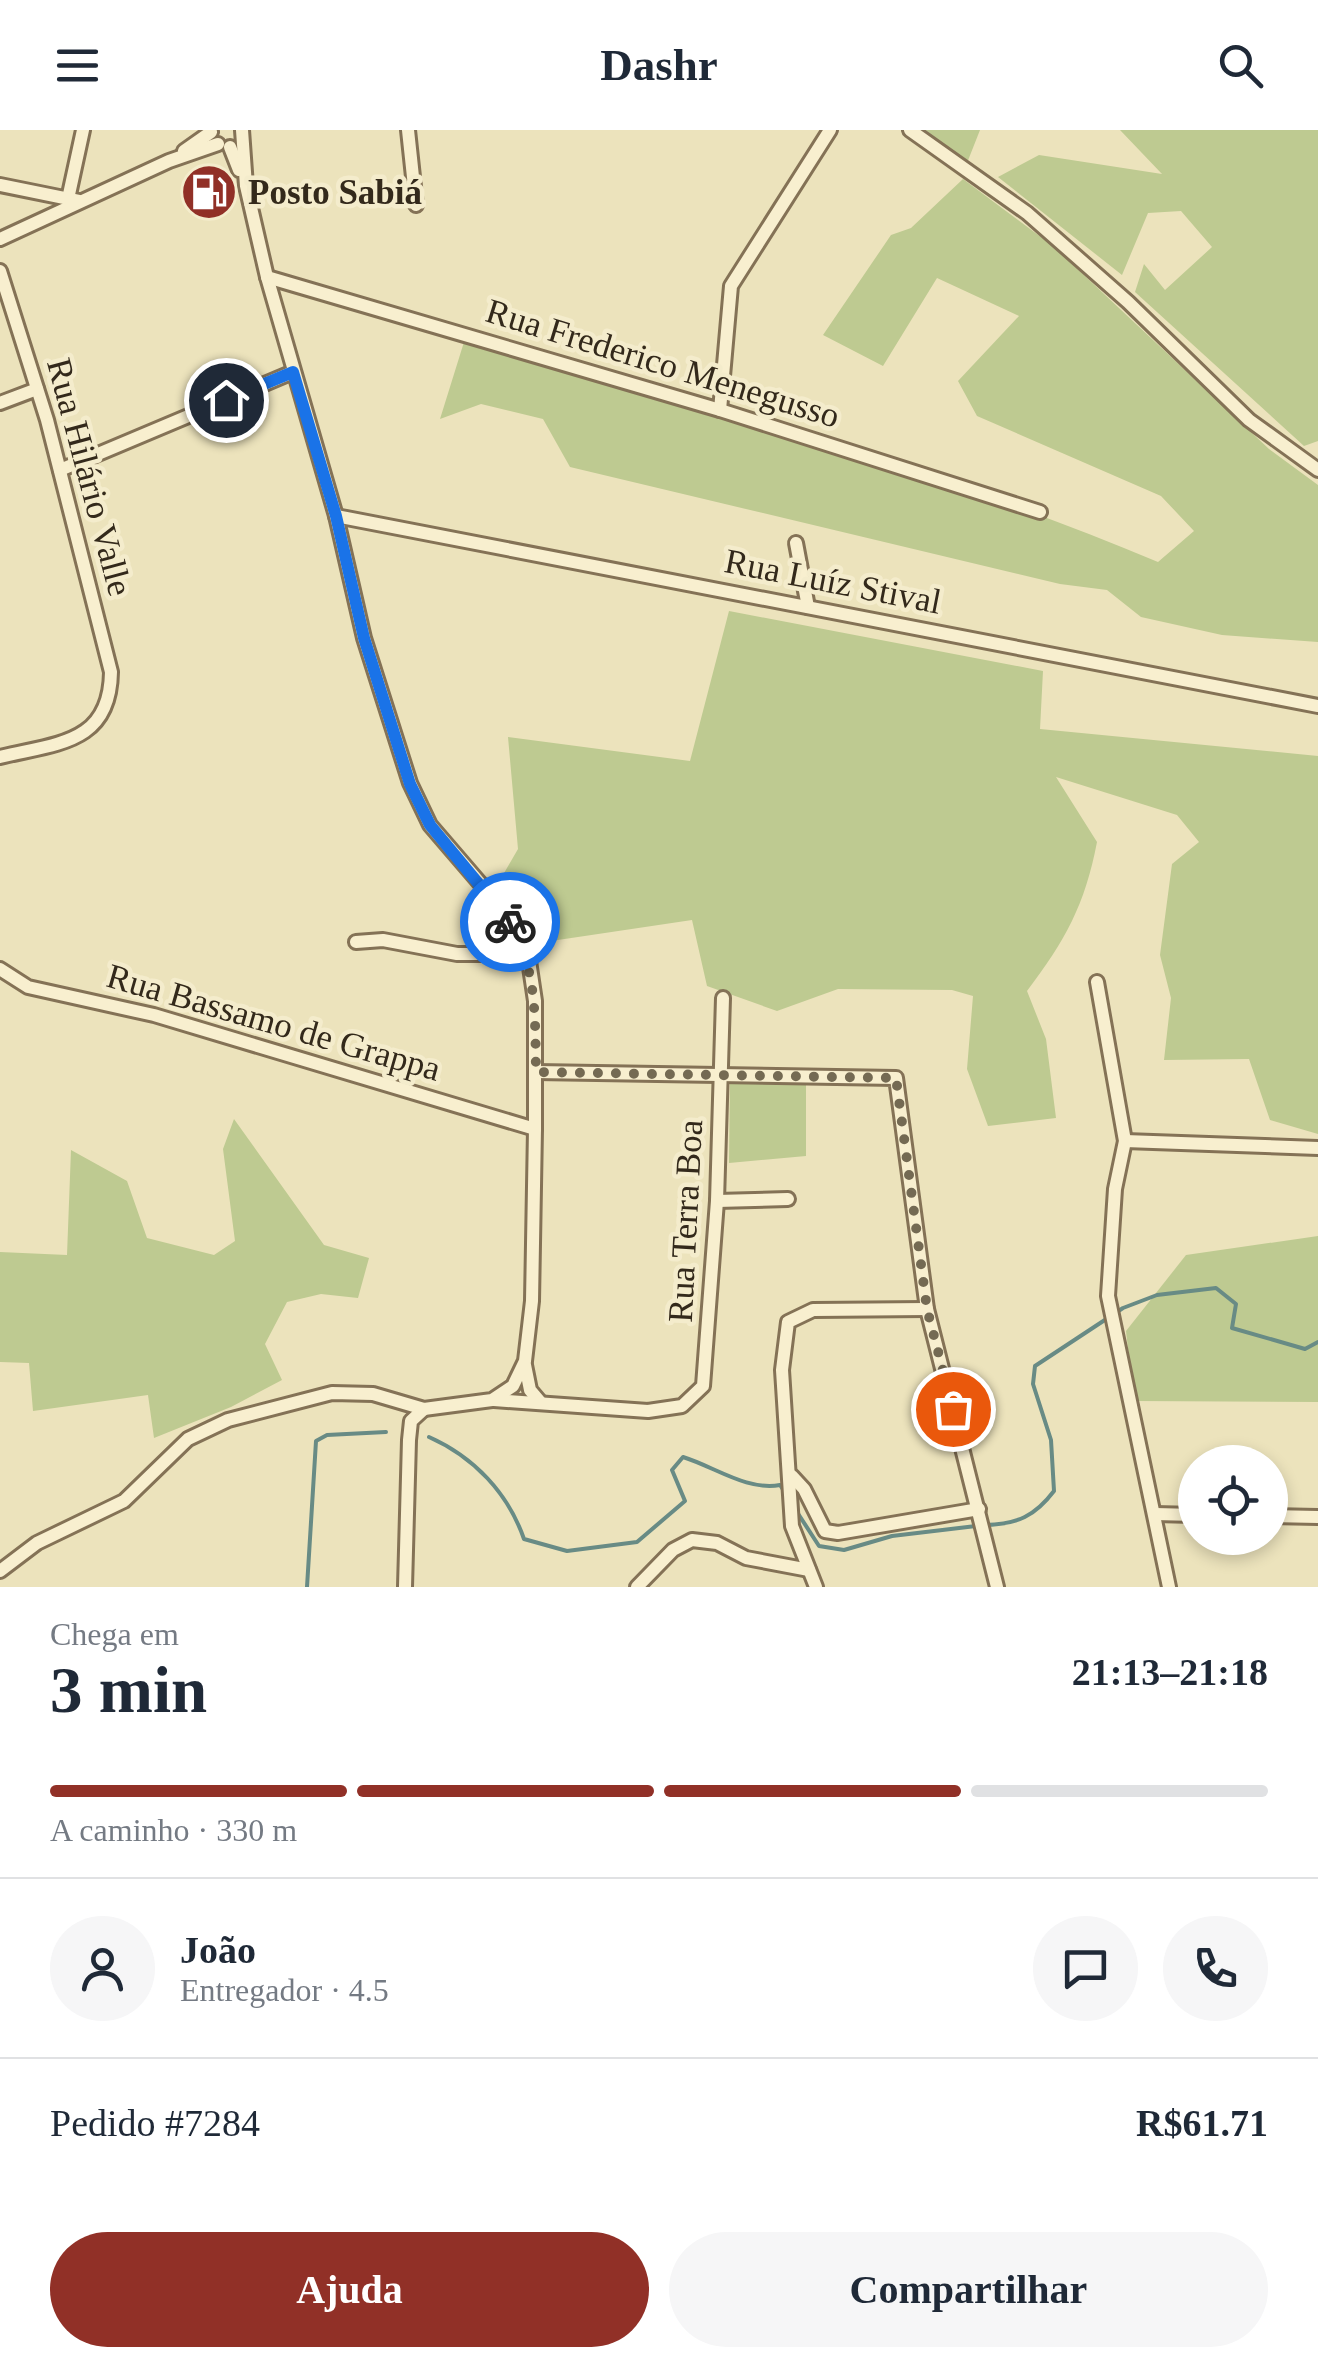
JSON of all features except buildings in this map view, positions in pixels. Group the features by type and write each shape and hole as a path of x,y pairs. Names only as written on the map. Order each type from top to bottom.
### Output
{"street":[{"path":"74,200 83,130"},
{"path":"408,130 416,205"},
{"path":"720,410 730,286 830,130"},
{"path":"910,130 1027,212 1128,302 1249,420 1318,470"},
{"path":"0,239 74,200 226,137 246,186 267,277 336,516 364,638 410,784 430,825 503,910 528,954 535,1001 536,1129 532,1302 525,1361 530,1390 541,1404"},
{"path":"0,186 74,200"},
{"name":"Rua Hilário Valle","path":"0,271 60,470 111,672 110,700 96,723 78,738 0,757"},
{"name":"Rua Frederico Menegusso","path":"267,277 720,410 1040,512"},
{"path":"60,470 293,372"},
{"path":"0,403 36,389"},
{"name":"Rua Luíz Stival","path":"336,516 1318,706"},
{"path":"796,543 808,607"},
{"path":"356,942 383,940 457,954 528,954"},
{"name":"Rua Bassamo de Grappa","path":"0,969 28,987 154,1015 536,1129"},
{"path":"1097,982 1124,1141 1114,1190 1108,1296 1114,1342 1169,1587"},
{"name":"Rua Terra Boa","path":"541,1404 648,1412 682,1406 702,1386 717,1201 724,998"},
{"path":"536,1072 896,1078 927,1309 997,1587"},
{"path":"1124,1141 1318,1148"},
{"path":"717,1201 788,1199"},
{"path":"816,1587 792,1526 782,1370 788,1322 813,1310 927,1309"},
{"path":"492,1400 514,1386 525,1361"},
{"path":"0,1571 37,1543 94,1520 124,1501 188,1439 228,1420 332,1393 374,1394 424,1409 492,1400 541,1404"},
{"path":"405,1587 411,1421 424,1409"},
{"path":"792,1483 804,1489 825,1531 838,1533 980,1514"},
{"path":"1155,1514 1178,1515"},
{"path":"1288,1516 1318,1517"},
{"path":"637,1587 673,1550 692,1540 717,1542 746,1558 809,1570"}],"green space":[{"path":"925,130 980,130 967,163"},
{"path":"1120,130 1318,130 1318,441 1304,446 1135,292 1144,264 1165,290 1212,247 1181,211 1148,213 1122,275 998,177 1039,155 1162,174"},
{"path":"963,179 1053,246 1269,449 1318,485 1318,642 1222,635 1141,617 1107,590 1060,584 570,467 543,419 481,404 440,419 464,342 815,440 990,497 1158,562 1194,531 1161,496 977,416 958,381 1019,316 937,278 883,366 823,335 891,235 911,228"},
{"path":"729,611 1043,671 1040,729 1318,756 1318,1134 1270,1120 1249,1059 1164,1060 1171,998 1160,955 1172,864 1199,842 1177,815 1056,777 1097,842 1072,921 1027,991 1046,1039 1056,1118 988,1126 967,1069 973,996 952,990 838,989 777,1011 707,986 692,920 531,944 496,887 518,849 508,737 690,761"},
{"path":"730,1079 806,1081 806,1156 729,1163"},
{"path":"234,1119 324,1245 369,1258 358,1298 321,1294 287,1302 265,1344 282,1380 231,1407 154,1438 148,1395 33,1411 29,1363 0,1362 0,1252 67,1255 71,1150 127,1181 147,1238 214,1255 235,1241 223,1149"},
{"path":"1318,1236 1318,1402 1134,1401 1126,1331 1186,1255"}],"waterway":[{"path":"985,1525 1025,1517 1054,1491 1051,1440 1033,1384 1035,1366 1123,1308 1157,1295 1216,1288 1236,1304 1232,1328 1305,1349 1318,1342"},
{"path":"307,1587 316,1441 327,1435 386,1432"},
{"path":"429,1437 461,1455 487,1478 509,1506 524,1539 567,1551 637,1542 685,1501 672,1470 683,1457 755,1485 780,1485 784,1491"},
{"path":"797,1512 819,1546 844,1550 892,1536 976,1526"}],"way so far":[{"path":"510,922 528,954 535,1001 536,1072 896,1078 927,1309 953,1409"}],"place":[{"name":"Posto Sabiá","path":"209,192"}],"route":[{"path":"226,400 293,372 336,516 364,638 410,784 430,825 510,922"}]}
